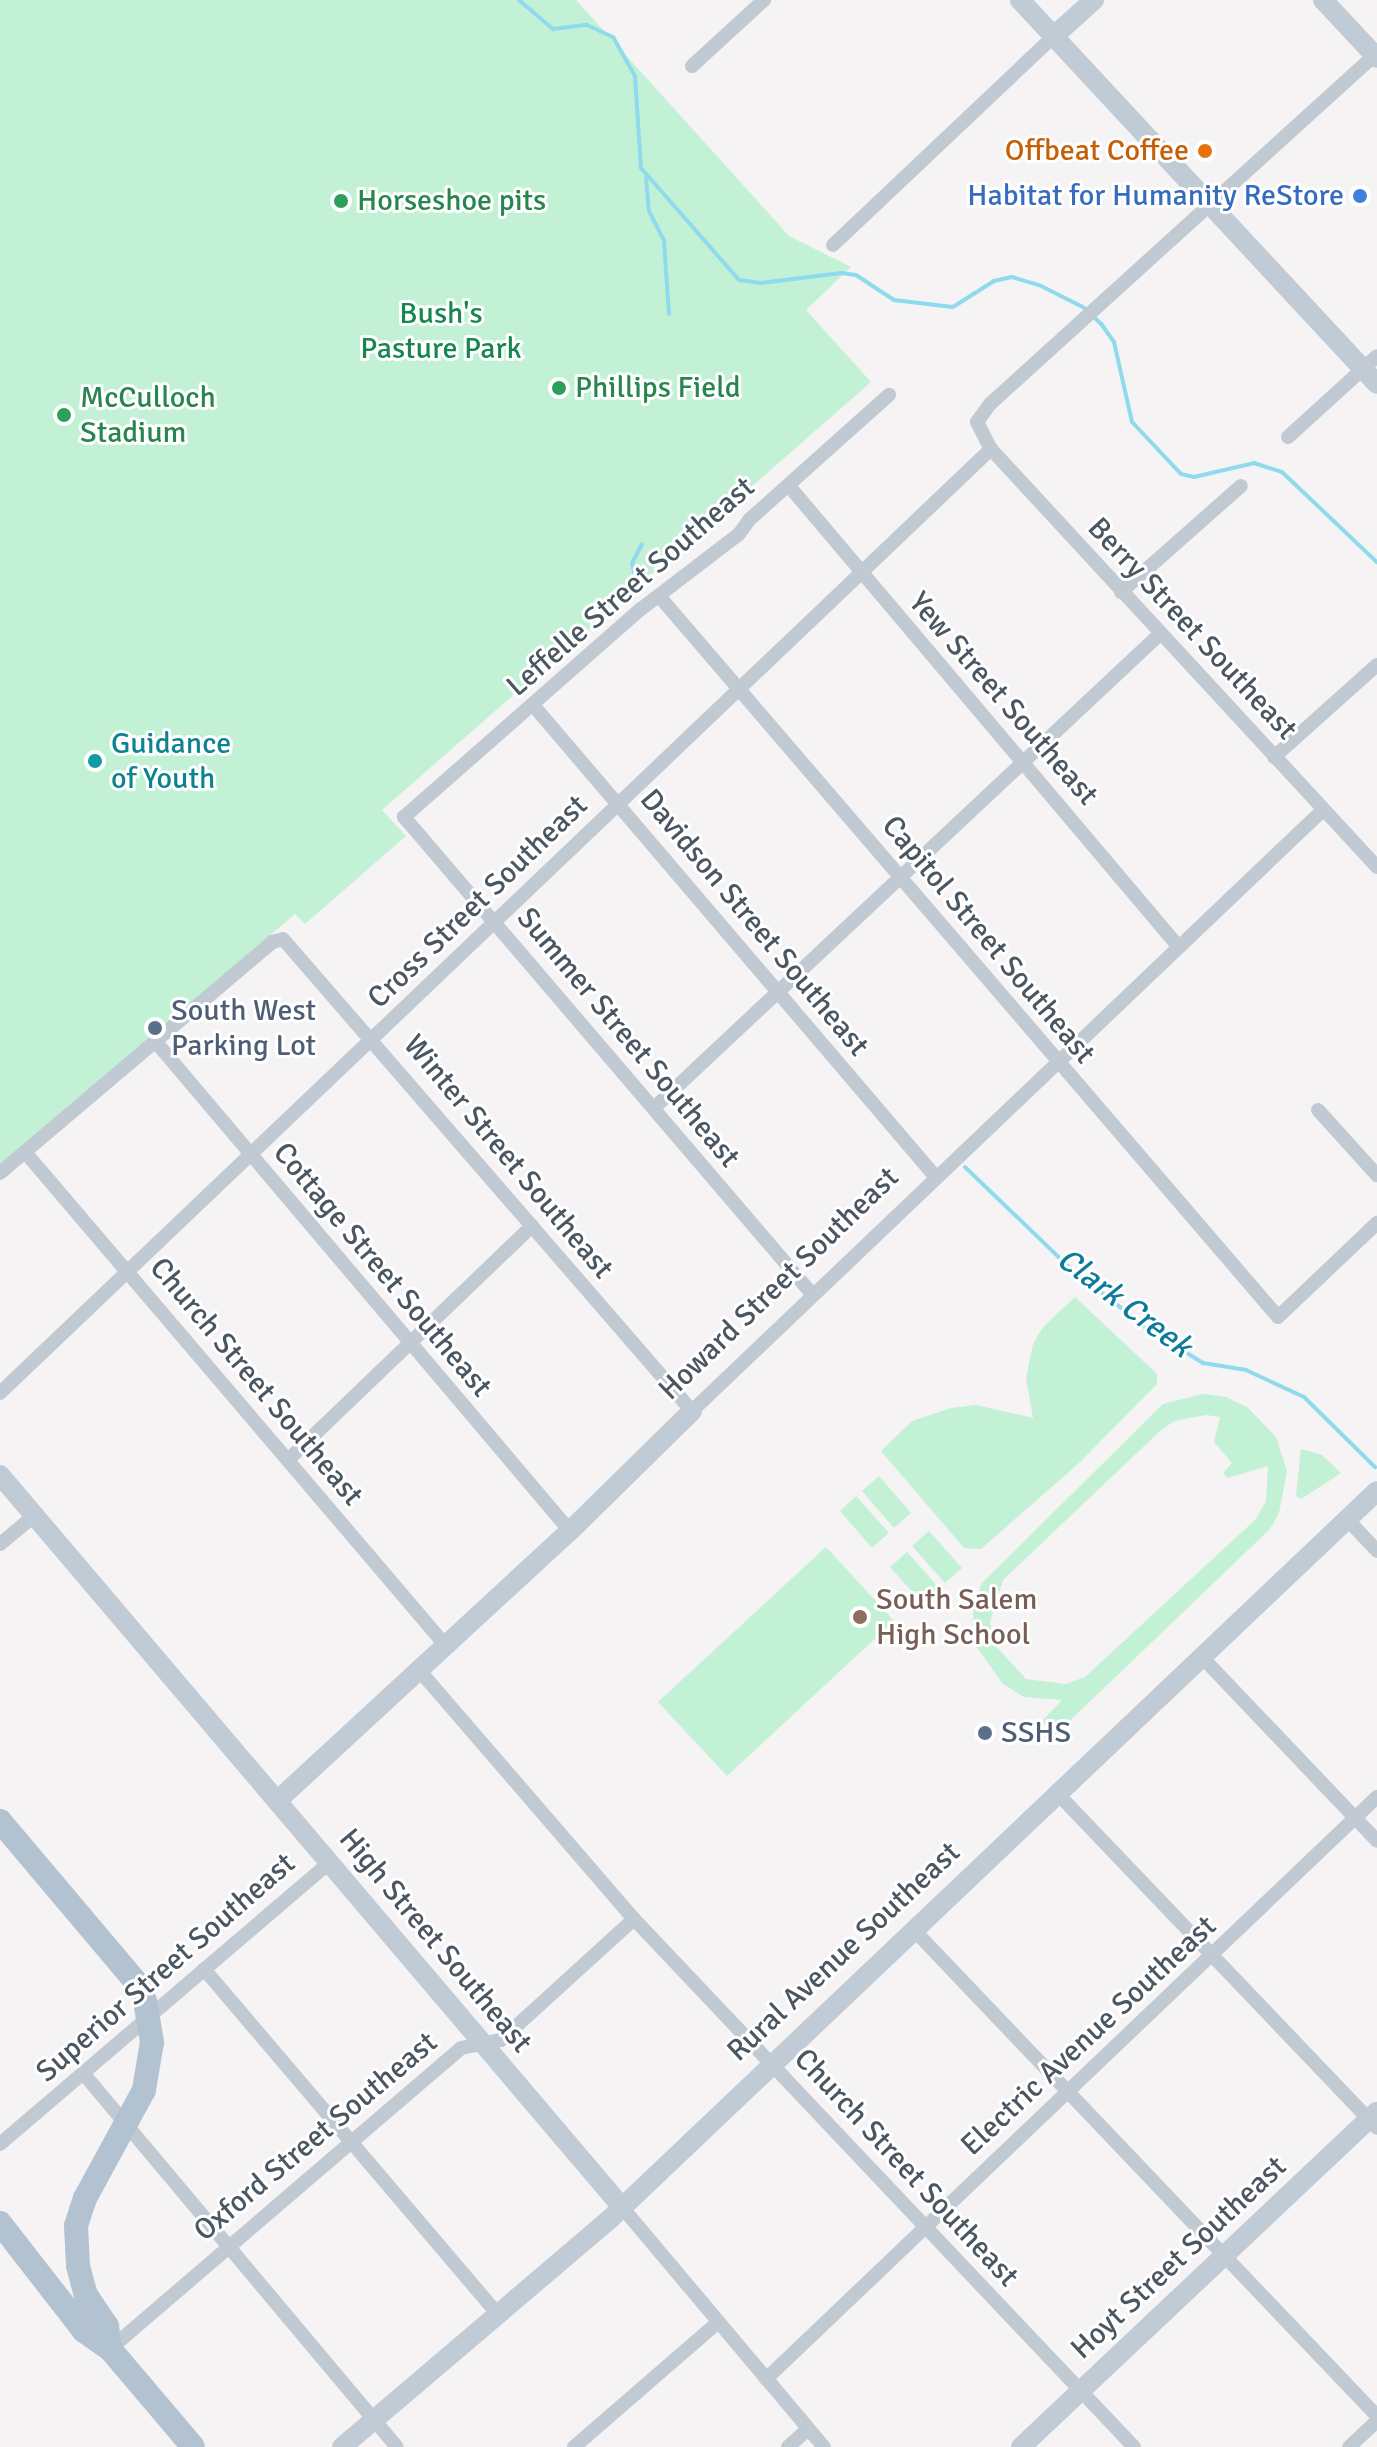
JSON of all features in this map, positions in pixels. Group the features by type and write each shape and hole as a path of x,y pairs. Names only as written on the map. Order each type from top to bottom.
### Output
{"main road":[{"path":"4,1834 136,1982 148,2017 151,2058 144,2090 85,2198 76,2226 78,2266 86,2295 107,2326 110,2349"},
{"path":"0,2223 84,2331 110,2349 193,2447"}],"street":[{"path":"692,66 764,0"},
{"path":"1020,0 1372,370 1288,437"},
{"path":"833,245 1094,0"},
{"path":"1212,205 1376,55 1323,0"},
{"name":"Berry Street Southeast","path":"1212,205 1102,302 977,422 991,449 1377,867"},
{"name":"Leffelle Street Southeast","path":"404,817 659,596 739,534 889,395"},
{"name":"Cross Street Southeast","path":"0,1393 991,449"},
{"name":"Yew Street Southeast","path":"789,486 1178,946"},
{"path":"1121,592 1241,486"},
{"name":"Capitol Street Southeast","path":"659,596 1055,1061 1278,1317 1377,1223"},
{"path":"654,1108 1160,634"},
{"path":"1274,757 1377,665"},
{"name":"Davidson Street Southeast","path":"533,705 934,1175"},
{"name":"Howard Street Southeast","path":"277,1801 570,1531 934,1175 1323,810"},
{"name":"Summer Street Southeast","path":"404,817 812,1294"},
{"name":"Winter Street Southeast","path":"155,1041 272,942 283,939 373,1038 692,1411"},
{"path":"0,1173 155,1041"},
{"name":"Cottage Street Southeast","path":"155,1041 570,1531"},
{"path":"1318,1110 1377,1175"},
{"name":"Church Street Southeast","path":"25,1152 446,1646"},
{"path":"289,1459 532,1226"},
{"name":"High Street Southeast","path":"0,1475 824,2447"},
{"name":"Rural Avenue Southeast","path":"342,2447 621,2206 1377,1491"},
{"path":"0,1544 34,1516"},
{"path":"1347,1519 1377,1551"},
{"path":"1201,1656 1377,1841"},
{"name":"Church Street Southeast","path":"419,1670 634,1919 1134,2447"},
{"path":"1057,1793 1374,2120"},
{"name":"Electric Avenue Southeast","path":"766,2379 1377,1797"},
{"name":"Superior Street Southeast","path":"0,2144 329,1863"},
{"name":"Oxford Street Southeast","path":"110,2349 350,2140 461,2048 501,2040 634,1919"},
{"path":"913,1929 1377,2419 1349,2447"},
{"path":"204,1969 498,2315"},
{"path":"83,2073 378,2419 397,2447"},
{"name":"Hoyt Street Southeast","path":"1021,2447 1374,2120"},
{"path":"574,2447 717,2323"},
{"path":"788,2447 808,2429"}],"green space":[{"name":"Bush's Pasture Park","path":"0,0 576,0 789,236 851,267 806,310 871,382 382,810 406,836 305,924 295,914 0,1165"},
{"path":"1075,1297 1157,1374 1157,1384 1078,1464 981,1549 964,1548 881,1451 912,1421 951,1408 976,1405 1033,1418 1026,1378 1033,1344 1043,1327"},
{"path":"1203,1394 1226,1397 1247,1407 1276,1437 1287,1471 1279,1513 1270,1529 1055,1735 1042,1721 1062,1700 1024,1697 1003,1684 975,1645 973,1606 982,1583 1163,1404","holes":["1206,1415 1220,1417 1214,1442 1232,1463 1223,1473 1227,1478 1268,1466 1266,1501 1256,1519 1085,1677 1066,1684 1026,1679 995,1645 990,1622 1003,1580 1160,1431 1174,1421"]},
{"path":"1301,1449 1322,1455 1341,1473 1301,1499 1296,1496"},
{"path":"879,1476 911,1513 894,1528 862,1491"},
{"path":"856,1496 889,1533 872,1548 840,1511"},
{"path":"929,1531 962,1568 945,1583 912,1546"},
{"path":"826,1547 894,1621 727,1776 658,1702"},
{"path":"907,1552 940,1589 923,1604 890,1567"}],"waterway":[{"path":"519,0 553,29 587,25 613,37 635,76 641,168 739,280 761,283 841,273 856,275 894,300 953,307 994,281 1012,277 1039,285 1083,307 1102,325 1114,342 1132,422 1181,474 1194,477 1254,463 1282,472 1377,562"},
{"name":"Clark Creek","path":"646,178 649,211 664,241 669,314"},
{"name":"Clark Creek","path":"636,583 632,563 642,544"},
{"name":"Clark Creek","path":"965,1167 1068,1266 1144,1326 1203,1363 1246,1370 1304,1397 1375,1467"}],"place":[{"name":"Offbeat Coffee","path":"1205,151"},
{"name":"Habitat for Humanity ReStore","path":"1360,196"},
{"name":"Horseshoe pits","path":"341,201"},
{"name":"Phillips Field","path":"559,388"},
{"name":"McCulloch Stadium","path":"64,415"},
{"name":"Guidance of Youth","path":"95,761"},
{"name":"South West Parking Lot","path":"155,1028"},
{"name":"South Salem High School","path":"860,1617"},
{"name":"SSHS","path":"985,1733"}]}
